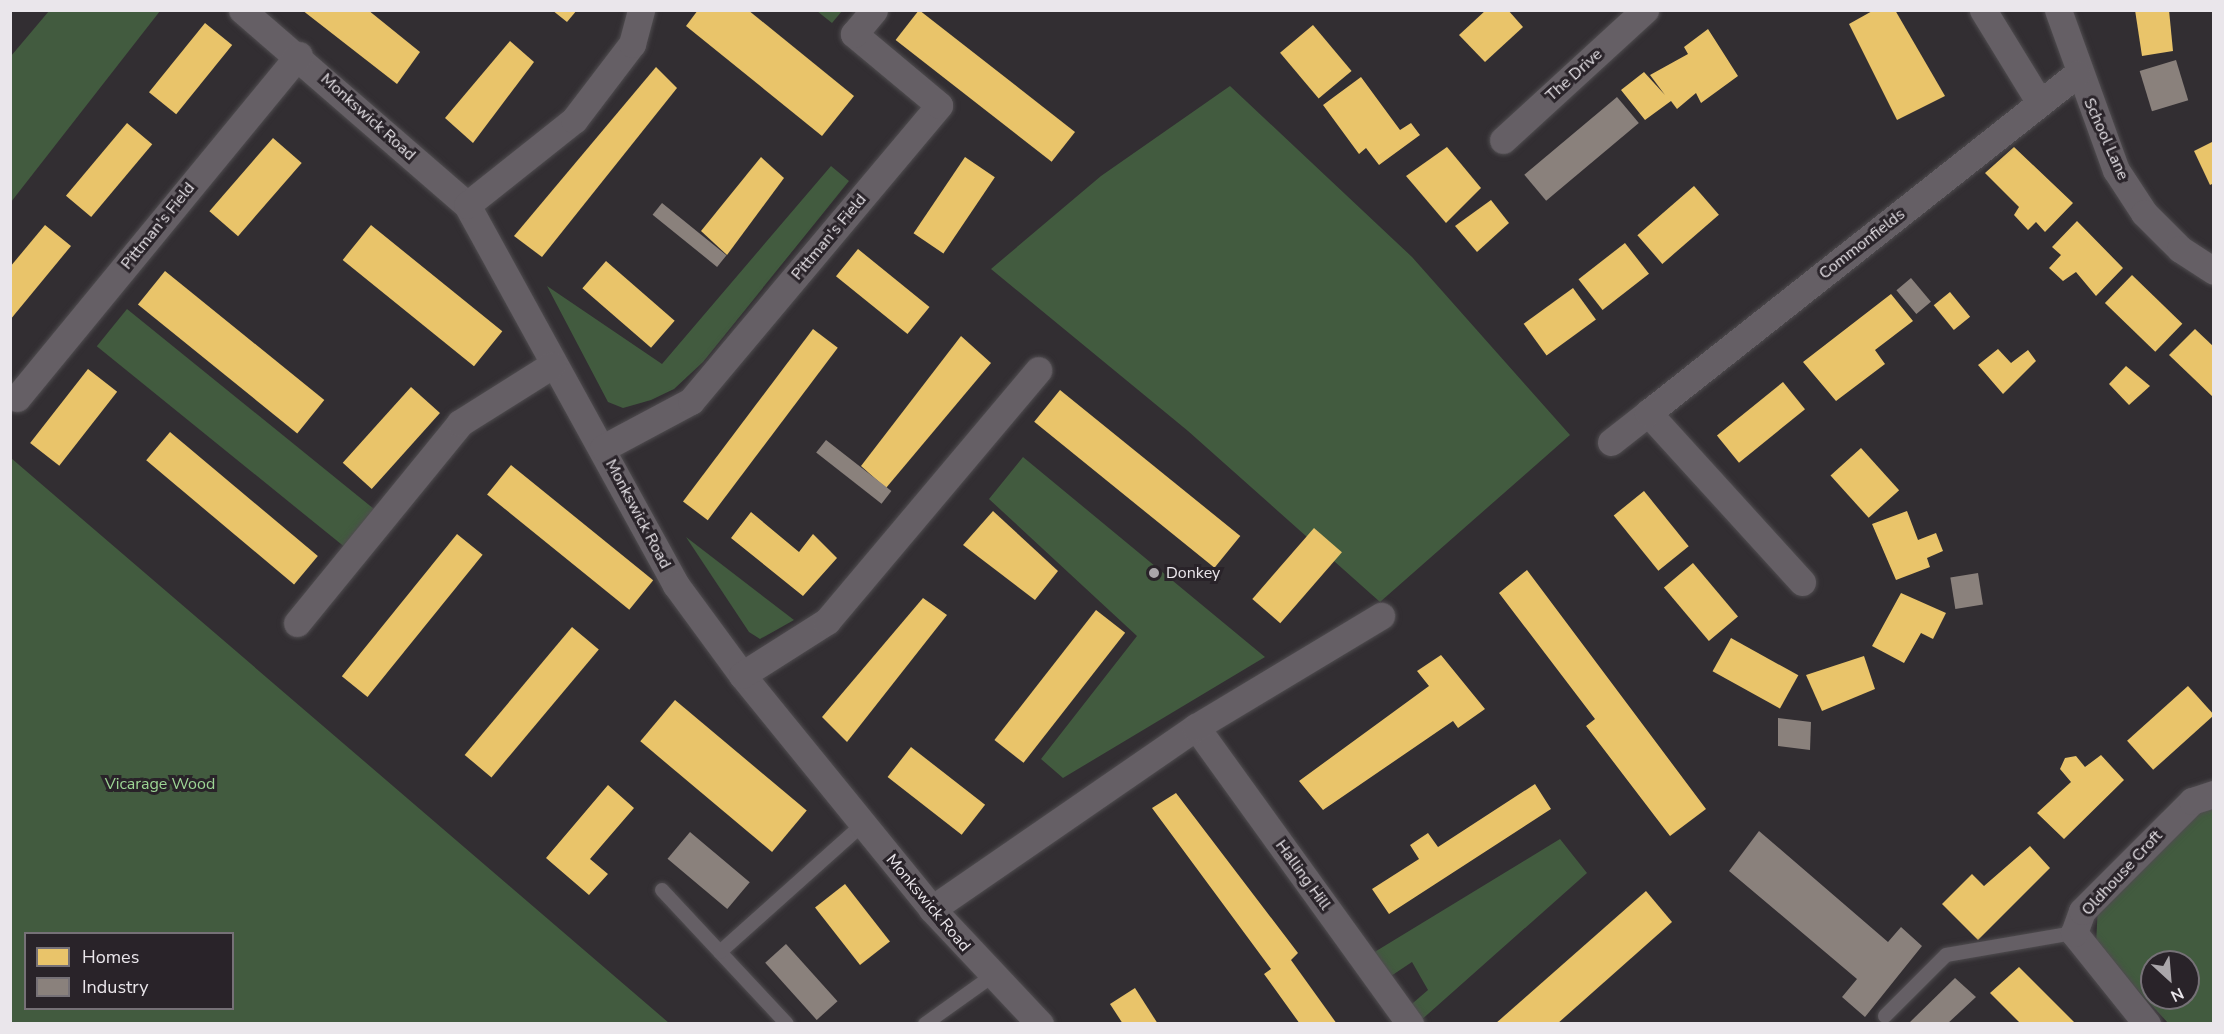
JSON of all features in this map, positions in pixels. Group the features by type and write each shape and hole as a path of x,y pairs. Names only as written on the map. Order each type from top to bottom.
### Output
{"street":[{"name":"Monkswick Road","path":"242,10 299,55 467,205 552,365 603,448 673,581 742,675 932,909 992,976 1040,1023"},
{"path":"467,205 574,120 632,44 641,10"},
{"name":"Pittman's Field","path":"603,448 692,401 939,105 854,34 874,10"},
{"name":"The Drive","path":"1503,140 1645,10"},
{"path":"1983,10 2040,103"},
{"name":"School Lane","path":"2058,10 2077,74 2116,170 2144,213 2180,249 2214,271"},
{"name":"Pittman's Field","path":"17,398 299,55"},
{"name":"Commonfields","path":"1611,442 2077,74"},
{"path":"297,623 460,423 552,365"},
{"path":"742,675 827,621 1038,370"},
{"path":"1648,413 1802,582"},
{"path":"932,909 1196,727 1381,616"},
{"name":"Halling Hill","path":"1196,727 1410,1023"},
{"name":"Oldhouse Croft","path":"2147,1023 2074,933 2082,911 2192,801 2214,794"}],"lane":[{"path":"720,952 863,824"},
{"path":"662,890 787,1023"},
{"path":"1885,1016 1946,955 2074,933"},
{"path":"925,1023 992,976"}],"green space":[{"path":"49,11 160,11 11,202 11,56"},
{"path":"817,11 842,11 832,23"},
{"path":"1230,86 1412,257 1570,435 1380,602 1188,431 991,269 1101,176"},
{"path":"831,166 849,181 703,362 674,389 651,400 623,408 608,402 547,286 662,364"},
{"path":"127,309 375,510 345,547 97,346"},
{"path":"1023,457 1265,657 1063,778 1041,759 1137,636 989,499"},
{"name":"Vicarage Wood","path":"11,458 669,1023 11,1023"},
{"path":"686,537 794,620 760,639 749,632"},
{"path":"2213,809 2213,1023 2168,1023 2156,1010 2200,1010 2200,950 2140,950 2140,993 2096,945 2098,904 2190,814"},
{"path":"1560,839 1587,873 1419,1022 1406,1009 1428,990 1412,962 1385,980 1368,956"}],"building: Homes":[{"path":"302,10 368,10 420,52 397,84"},
{"path":"552,10 577,10 567,22"},
{"path":"698,10 748,10 854,96 822,136 686,26"},
{"path":"919,10 1075,132 1052,162 896,40"},
{"path":"1486,10 1508,10 1523,27 1485,62 1459,35"},
{"path":"1874,10 1895,10 1945,96 1897,120 1849,24"},
{"path":"2135,10 2169,10 2173,51 2142,56"},
{"path":"205,23 232,45 176,114 149,92"},
{"path":"1313,25 1352,71 1319,99 1280,53"},
{"path":"1708,29 1738,76 1701,103 1696,93 1677,109 1671,101 1645,120 1621,90 1644,72 1665,95 1650,75 1688,54 1684,47"},
{"path":"510,41 534,62 473,143 445,118"},
{"path":"656,67 677,88 542,257 514,236"},
{"path":"1361,77 1400,130 1411,123 1420,135 1379,165 1366,148 1359,154 1323,105"},
{"path":"127,123 152,144 91,217 66,196"},
{"path":"273,138 302,163 238,236 209,211"},
{"path":"2214,141 2214,183 2210,185 2194,151"},
{"path":"1447,147 1481,188 1446,223 1406,176"},
{"path":"2014,147 2073,203 2045,232 2036,222 2028,230 2014,215 2019,207 1985,173"},
{"path":"761,157 784,178 727,255 701,231"},
{"path":"965,157 995,177 943,253 914,233"},
{"path":"1694,186 1719,215 1662,264 1637,235"},
{"path":"1491,200 1509,223 1477,252 1455,226"},
{"path":"2077,221 2123,268 2096,296 2076,272 2063,281 2049,268 2061,255 2052,247"},
{"path":"45,225 71,246 10,320 10,267"},
{"path":"371,225 502,331 474,366 343,260"},
{"path":"1625,243 1649,274 1603,310 1579,279"},
{"path":"858,249 929,307 907,334 836,276"},
{"path":"606,261 675,321 651,348 582,288"},
{"path":"165,271 324,400 297,433 138,304"},
{"path":"2132,275 2182,324 2155,352 2105,303"},
{"path":"1573,288 1596,320 1547,355 1524,324"},
{"path":"1950,292 1970,317 1954,330 1934,305"},
{"path":"1891,294 1913,321 1875,350 1885,364 1836,401 1803,362"},
{"path":"813,329 838,348 708,520 683,502"},
{"path":"2195,329 2214,347 2214,398 2169,355"},
{"path":"961,336 991,363 886,488 861,466"},
{"path":"1998,349 2011,363 2028,350 2036,361 2003,394 1978,365"},
{"path":"2126,366 2150,386 2129,405 2109,384"},
{"path":"88,369 117,392 59,466 30,443"},
{"path":"1783,382 1805,409 1739,463 1717,435"},
{"path":"411,387 440,413 372,489 343,463"},
{"path":"1060,390 1240,536 1214,568 1034,422"},
{"path":"170,432 318,556 294,584 146,460"},
{"path":"1861,448 1899,490 1869,518 1831,475"},
{"path":"511,465 653,580 629,610 487,495"},
{"path":"1644,491 1689,546 1658,571 1614,516"},
{"path":"993,511 1058,571 1035,600 963,545"},
{"path":"1907,511 1918,540 1936,533 1943,551 1927,558 1930,567 1896,580 1872,524"},
{"path":"751,512 799,552 813,534 837,558 803,596 731,538"},
{"path":"1314,528 1342,552 1280,623 1252,599"},
{"path":"457,534 483,555 367,697 342,676"},
{"path":"1693,563 1738,617 1709,641 1664,587"},
{"path":"1527,570 1706,809 1670,836 1586,726 1595,719 1499,593"},
{"path":"1901,593 1946,613 1933,639 1921,633 1904,663 1872,646"},
{"path":"923,598 947,615 847,742 822,717"},
{"path":"1096,610 1125,633 1024,763 994,740"},
{"path":"572,627 599,649 491,777 465,755"},
{"path":"1731,638 1798,675 1780,709 1713,671"},
{"path":"1441,655 1485,709 1458,728 1453,721 1323,810 1299,781 1429,686 1417,671"},
{"path":"1864,656 1875,689 1822,711 1806,675"},
{"path":"2188,686 2214,715 2153,770 2127,741"},
{"path":"675,700 807,811 772,852 640,741"},
{"path":"911,747 985,805 962,835 888,777"},
{"path":"2101,755 2124,780 2064,839 2037,813 2071,782 2060,769 2065,758 2076,756 2085,767"},
{"path":"1535,784 1551,809 1389,914 1372,889 1419,859 1410,845 1428,833 1438,847"},
{"path":"608,785 634,808 590,859 608,874 589,895 546,858"},
{"path":"1176,793 1298,953 1291,960 1337,1024 1300,1024 1264,974 1271,969 1152,808"},
{"path":"2030,846 2050,868 1978,940 1942,904 1972,874 1984,886"},
{"path":"845,884 890,942 860,965 815,907"},
{"path":"1646,891 1672,922 1557,1024 1495,1024"},
{"path":"2019,967 2076,1024 2021,1024 1990,993"},
{"path":"1135,988 1158,1024 1123,1024 1110,1004"}],"building: Industry":[{"path":"2176,60 2188,100 2152,111 2140,71"},
{"path":"1617,97 1639,123 1546,201 1524,175"},
{"path":"662,203 727,255 717,267 653,215"},
{"path":"1911,278 1931,302 1916,314 1896,290"},
{"path":"826,440 891,491 882,504 816,453"},
{"path":"1978,573 1983,605 1955,609 1950,577"},
{"path":"1778,718 1811,722 1810,750 1778,746"},
{"path":"1759,831 1888,942 1901,927 1922,946 1865,1017 1842,997 1857,979 1729,871"},
{"path":"690,832 750,882 727,909 668,859"},
{"path":"786,944 838,1001 817,1020 765,963"},
{"path":"1955,978 1976,997 1947,1024 1908,1024"}],"place":[{"name":"Donkey","path":"1154,573"}]}
